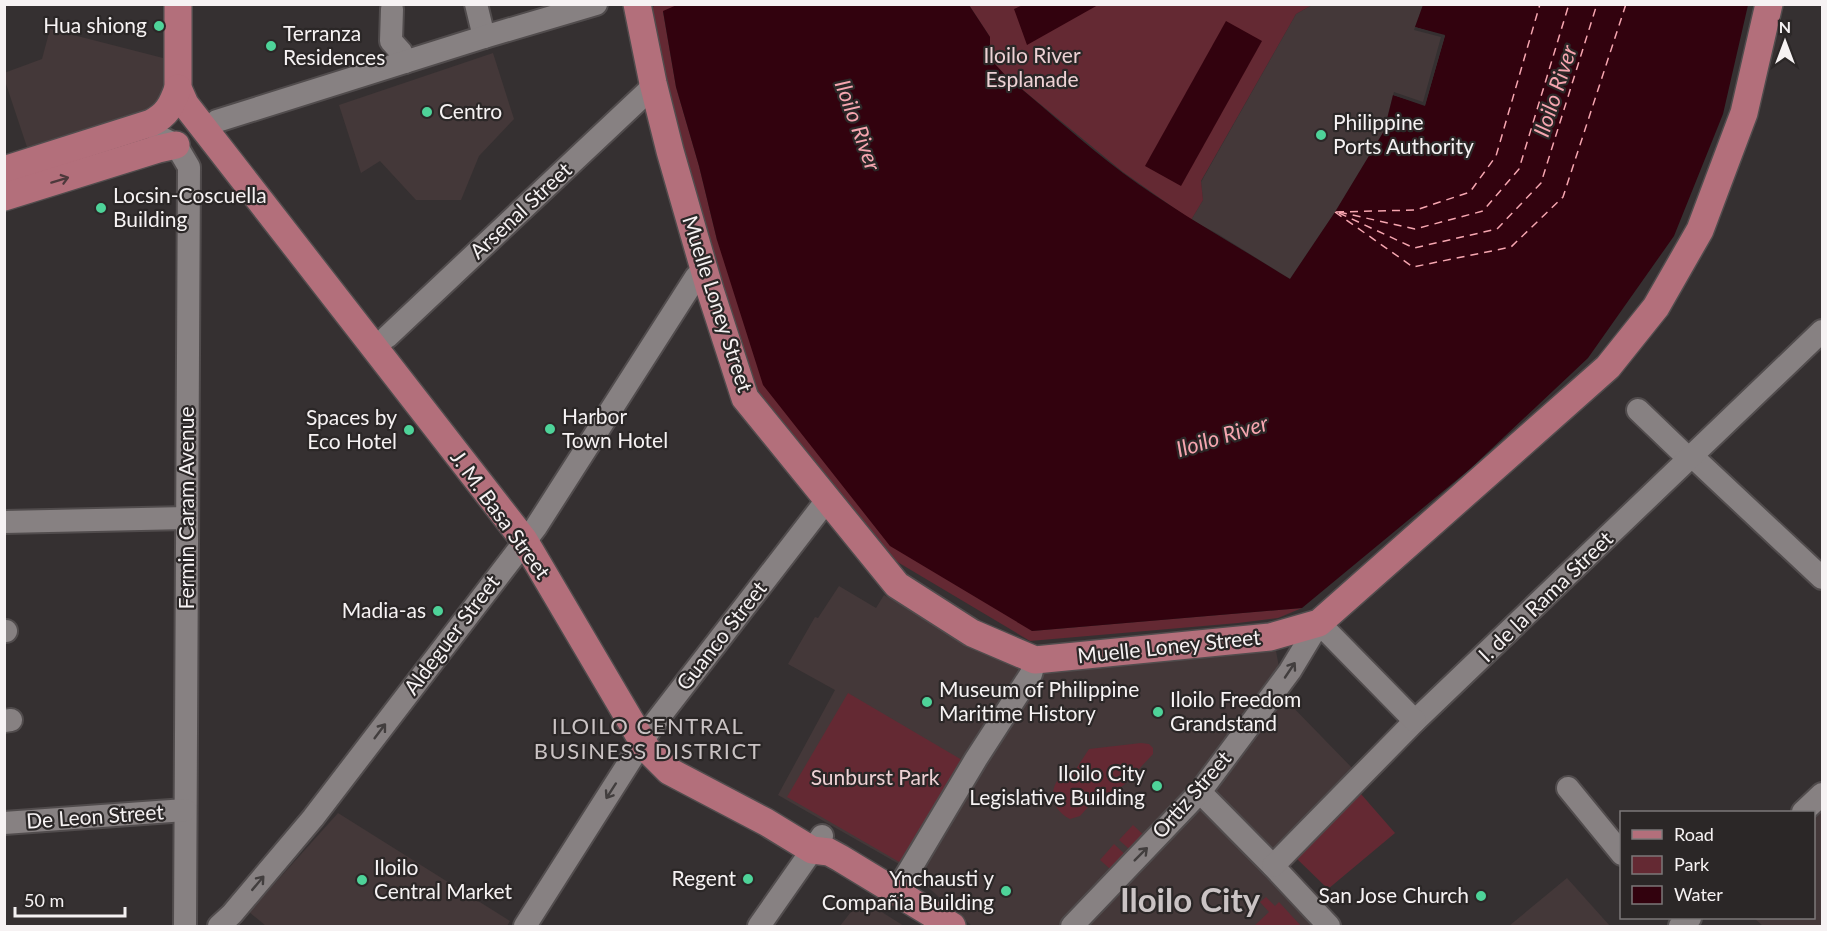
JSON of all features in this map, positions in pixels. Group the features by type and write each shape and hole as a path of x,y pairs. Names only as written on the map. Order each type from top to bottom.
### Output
{"main road":[{"path":"4,170 126,132 165,115 171,107 178,88 178,4"},
{"path":"194,4 193,87 210,125"},
{"name":"Muelle Loney Street","path":"637,4 652,83 670,151 745,398 897,585 972,633 1035,660 1270,637 1319,623 1608,367 1656,307 1700,230 1744,113 1770,4"},
{"path":"178,88 185,104 210,125"},
{"name":"J. M. Basa Street","path":"210,125 387,338 530,534 647,735 679,760 794,819 821,846 952,927"},
{"name":"J. M. Basa Street","path":"210,125 530,534"},
{"path":"4,197 177,145"}],"street":[{"path":"476,4 484,37"},
{"path":"210,125 484,37 596,4"},
{"path":"392,9 391,40 401,52 405,62"},
{"name":"Arsenal Street","path":"387,338 647,92 652,83"},
{"path":"126,132 153,134 177,145"},
{"name":"Fermin Caram Avenue","path":"177,145 189,167 185,927"},
{"name":"Aldeguer Street","path":"219,927 313,818 530,534 696,277 704,269"},
{"name":"I. de la Rama Street","path":"1273,866 1415,721 1822,331"},
{"path":"1638,410 1822,578"},
{"name":"Guanco Street","path":"525,927 647,735 827,500"},
{"path":"4,522 187,518"},
{"path":"1319,623 1415,721"},
{"name":"Ortiz Street","path":"1072,927 1200,792 1290,671 1319,623"},
{"path":"897,891 976,759 1031,674 1035,660"},
{"path":"1568,788 1620,852"},
{"path":"1200,792 1329,927"},
{"path":"1805,811 1822,794"},
{"name":"De Leon Street","path":"4,823 185,810"},
{"path":"759,927 821,846"}],"shaded area":[{"path":"1312,5 1423,5 1415,27 1445,35 1425,106 1393,95 1384,131 1335,212 1290,279 1191,220 1203,200 1201,182 1296,14"},
{"path":"50,29 163,58 169,64 163,106 30,156 4,73 42,59"},
{"name":"Centro","path":"493,53 514,119 479,156 461,200 416,200 380,161 361,173 339,105"},
{"path":"839,586 876,608 884,595 1021,669 1276,651 1285,699 1357,773 1262,867 1317,926 972,926 906,868 778,795 835,690 788,664 815,617 818,618"},
{"path":"1822,811 1822,926 1763,926 1755,919 1815,919 1815,819"},
{"name":"Iloilo Central Market","path":"338,813 510,921 507,926 266,926 249,912"},
{"path":"1567,878 1610,926 1509,926"},
{"path":"861,899 904,926 840,926"}],"green space":[{"path":"655,5 679,5 663,12 676,87 717,240 1032,631 1302,608 1278,618 1238,623 1030,641 884,554 756,390 680,156 649,11"},
{"name":"Iloilo River Esplanade","path":"969,5 1312,5 1296,14 1201,181 1203,200 1191,220 1123,172 1006,76 995,64 990,54 990,37"},
{"name":"Sunburst Park","path":"848,693 962,760 901,863 787,797"},
{"path":"1149,744 1153,748 1153,754 1124,785 1115,791 1100,794 1080,816 1070,819 1056,807 1053,799 1055,784 1067,772 1076,769 1089,749"},
{"path":"1361,794 1395,833 1328,889 1295,857"},
{"path":"1133,825 1149,840 1136,855 1119,840"},
{"path":"1114,844 1131,860 1117,875 1100,860"},
{"path":"1266,897 1275,906 1279,902 1301,926 1254,926 1269,912 1260,902"}],"water":[{"name":"Iloilo River","path":"679,4 969,5 990,37 990,54 995,64 1006,76 1123,173 1184,214 1290,279 1335,212 1384,131 1393,95 1425,105 1445,36 1415,27 1423,5 1748,5 1723,114 1674,236 1588,358 1470,469 1302,608 1032,631 890,546 763,385 717,240 676,87 663,11"},
{"path":"1023,5 1098,5 1027,45 1014,9"},
{"path":"1226,21 1262,41 1181,186 1145,166"}],"pier":[{"path":"1415,27 1445,35 1425,106 1393,95 1394,92 1423,102 1441,37 1414,30"}],"ferry route":[{"path":"1336,212 1416,210 1470,192 1496,156 1540,4"},
{"path":"1339,212 1415,229 1483,211 1519,169 1569,4"},
{"path":"1339,213 1414,248 1497,229 1541,183 1597,4"},
{"path":"1335,212 1413,267 1511,247 1563,197 1626,4"}],"place":[{"name":"Hua shiong","path":"159,26"},
{"name":"Terranza Residences","path":"271,46"},
{"name":"Centro","path":"427,112"},
{"name":"Philippine Ports Authority","path":"1321,135"},
{"name":"Locsin-Coscuella Building","path":"101,208"},
{"name":"Harbor Town Hotel","path":"550,429"},
{"name":"Spaces by Eco Hotel","path":"409,430"},
{"name":"Madia-as","path":"438,611"},
{"name":"Museum of Philippine Maritime History","path":"927,702"},
{"name":"Iloilo Freedom Grandstand","path":"1158,712"},
{"name":"Iloilo City Legislative Building","path":"1157,786"},
{"name":"Regent","path":"748,879"},
{"name":"Iloilo Central Market","path":"362,880"},
{"name":"Ynchausti y Compañia Building","path":"1006,891"},
{"name":"San Jose Church","path":"1481,896"}],"district":[{"name":"ILOILO CENTRAL BUSINESS DISTRICT","path":"648,738"},
{"name":"Iloilo City","path":"1190,900"}]}
